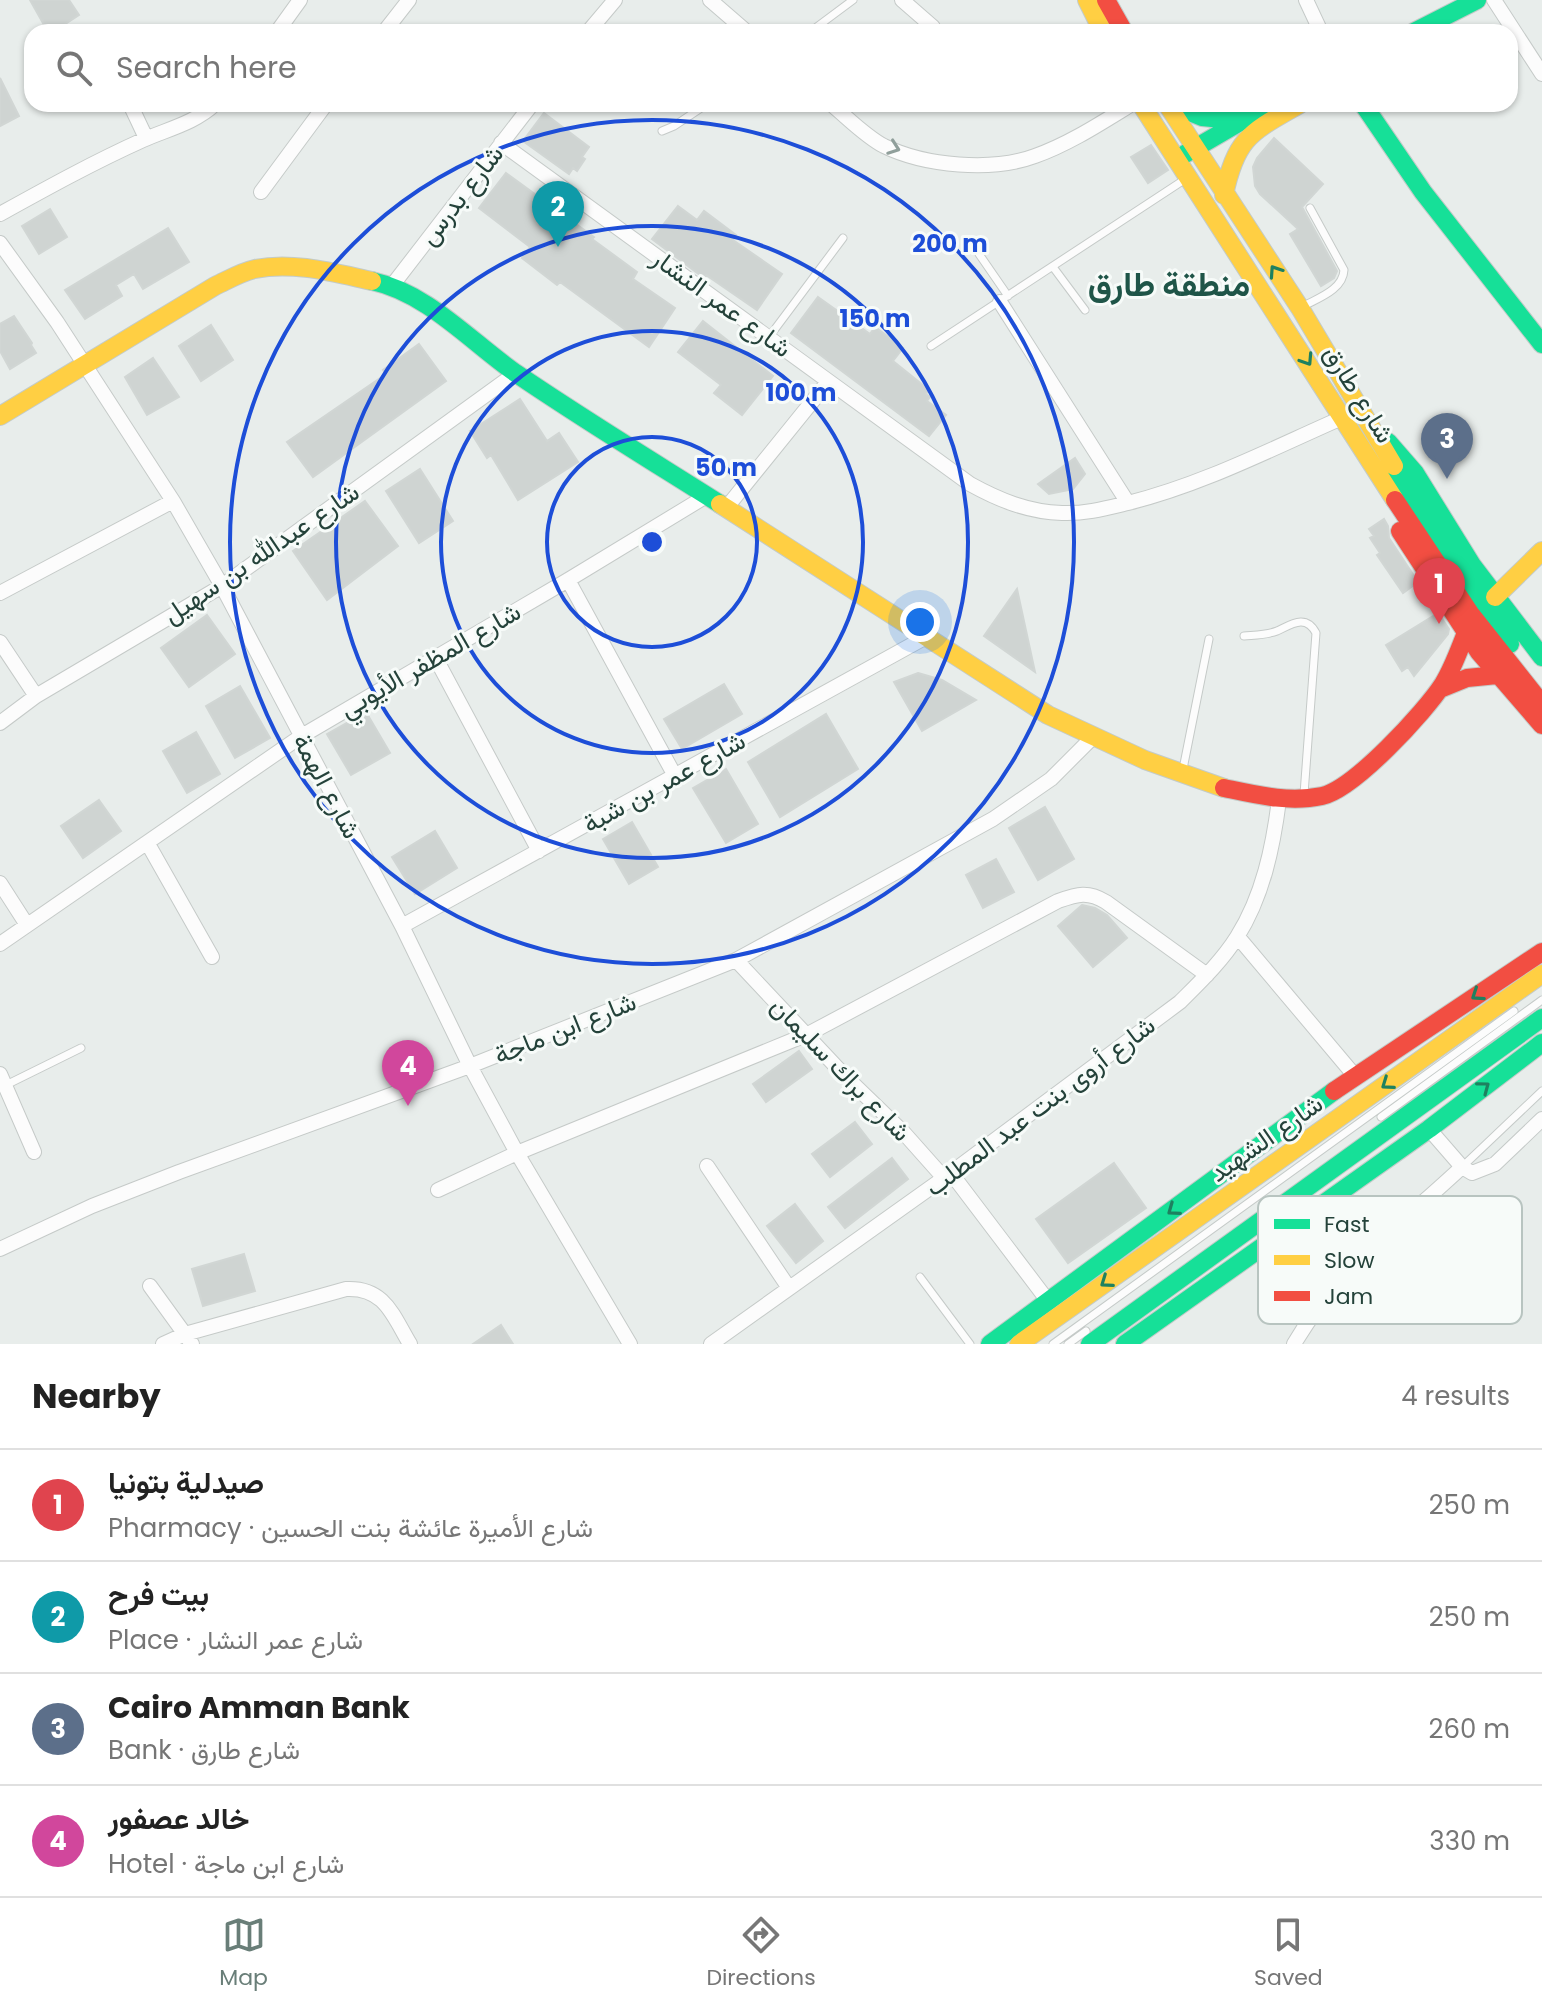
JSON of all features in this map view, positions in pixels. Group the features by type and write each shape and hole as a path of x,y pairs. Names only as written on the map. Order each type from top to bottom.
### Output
{"main road":[{"path":"1087,0 1099,24"},
{"path":"1106,0 1120,24"},
{"path":"1430,24 1477,0"},
{"name":"شارع طارق","path":"1146,112 1344,417 1368,441 1499,629 1542,684"},
{"name":"شارع طارق","path":"1173,112 1300,308 1368,441 1470,613 1542,704"},
{"path":"1189,112 1202,117 1242,121"},
{"path":"1177,159 1257,112"},
{"path":"1224,195 1231,161 1240,144 1256,130 1286,112"},
{"path":"1368,112 1423,192 1542,344"},
{"path":"0,416 215,286 259,268 306,268 391,287 435,314 516,373 1007,690 1092,738 1182,774 1279,800 1303,800 1332,792 1358,777 1440,689 1466,633"},
{"path":"1542,657 1495,597 1404,458 1391,444 1368,441 1365,465 1378,495 1417,560 1497,675 1542,725"},
{"path":"1495,597 1542,551"},
{"path":"1440,689 1467,678 1497,675"},
{"path":"1519,967 1542,940"},
{"path":"990,1344 1355,1076 1542,952"},
{"name":"شارع الشهيد","path":"1019,1344 1542,974"},
{"path":"1295,1196 1542,1018"},
{"path":"1334,1196 1542,1043"},
{"path":"1090,1344 1258,1223"},
{"path":"1125,1344 1258,1250"}],"street":[{"path":"390,24 409,0"},
{"path":"595,24 615,0"},
{"path":"710,0 738,24"},
{"path":"902,0 930,24"},
{"path":"1306,0 1317,24"},
{"path":"1494,0 1510,24"},
{"path":"282,24 298,1"},
{"path":"1518,37 1542,74"},
{"path":"134,112 146,138"},
{"path":"0,214 65,177 146,138 185,124 203,112"},
{"path":"261,192 320,112"},
{"name":"شارع بدرس","path":"391,287 526,112"},
{"path":"841,112 885,146 931,161 961,166 1034,157 1119,112"},
{"name":"شارع عمر النشار","path":"501,143 970,484 999,500 1031,510 1063,513 1096,511 1184,487 1344,417"},
{"name":"شارع الهمة","path":"0,243 85,364 173,501 222,586 402,926 470,1066 517,1153 630,1344"},
{"path":"1004,299 1128,503"},
{"name":"شارع عبدالله بن سهيل","path":"0,723 36,696 222,586 516,373"},
{"path":"727,507 828,382"},
{"name":"شارع المظفر الأيوبي","path":"0,944 300,737 708,495"},
{"path":"0,593 173,501"},
{"path":"568,580 675,776"},
{"name":"شارع عمر بن شبة","path":"402,926 926,637"},
{"path":"0,642 36,696"},
{"path":"435,657 539,851"},
{"name":"شارع ابن ماجة","path":"0,1249 92,1206 165,1177 470,1066 736,960 993,819 1051,779 1092,738"},
{"name":"شارع أروى بنت عبد المطلب","path":"711,1344 948,1176 1180,1002 1238,937 1264,878 1279,800"},
{"path":"148,844 212,957"},
{"path":"0,883 27,925"},
{"path":"438,1190 517,1153 808,1034 1058,901 1078,894 1094,895 1106,902 1207,975"},
{"path":"1238,937 1355,1076"},
{"name":"شارع براك سليمان","path":"736,960 844,1075 948,1176 1048,1301"},
{"path":"3,1079 34,1152"},
{"path":"1429,1129 1462,1167 1472,1173 1487,1169 1542,1119"},
{"path":"707,1166 789,1288"},
{"path":"1431,1196 1462,1167"},
{"path":"150,1286 188,1339"},
{"path":"163,1344 188,1339 346,1289 372,1292 384,1301 410,1344"},
{"path":"1294,1344 1305,1324"}],"lane":[{"path":"821,24 853,0"},
{"path":"662,131 695,112"},
{"path":"931,346 1188,177"},
{"path":"1300,308 1336,287 1345,275 1310,208"},
{"path":"769,337 843,238"},
{"path":"979,254 1004,299"},
{"path":"1053,267 1085,310"},
{"path":"1244,636 1267,634 1297,621 1307,623 1316,633 1303,800"},
{"path":"1182,774 1209,639"},
{"path":"1053,1344 1542,991"},
{"path":"1272,1196 1542,1000"},
{"path":"3,1079 81,1048"},
{"path":"1462,1167 1542,1091"},
{"path":"1068,1344 1258,1206"},
{"path":"920,1277 970,1344"}],"building":[{"path":"30,0 69,0 79,15 65,24 44,24"},
{"path":"0,78 19,116 0,126"},
{"path":"544,113 589,147 577,171 573,168 569,174 523,141"},
{"path":"1274,138 1323,184 1302,207 1337,271 1334,278 1321,286 1290,234 1298,229 1255,186 1253,167"},
{"path":"1151,145 1168,170 1148,183 1131,157"},
{"path":"506,173 594,237 592,239 637,272 633,279 675,308 649,347 522,258 530,247 479,208"},
{"path":"678,206 697,220 704,211 736,235 733,240 782,274 757,310 706,275 704,278 652,239"},
{"path":"50,209 67,237 39,254 22,226"},
{"path":"168,228 189,262 143,289 134,274 116,285 122,296 85,319 65,290"},
{"path":"818,297 870,334 875,327 903,348 893,361 929,390 927,401 946,415 929,436 791,333"},
{"path":"14,316 36,353 10,369 0,351 0,324"},
{"path":"703,321 773,376 742,415 714,393 721,385 678,352"},
{"path":"211,325 233,360 201,381 179,346"},
{"path":"419,344 446,381 313,477 287,442 386,374 383,370"},
{"path":"153,358 179,397 147,415 125,377"},
{"path":"520,399 547,441 559,433 578,462 518,500 491,455 487,458 470,431"},
{"path":"1075,458 1085,474 1073,489 1049,494 1038,484"},
{"path":"420,469 453,521 419,543 386,491"},
{"path":"365,501 398,546 327,600 293,551"},
{"path":"1384,519 1389,538 1418,582 1403,593 1377,555 1380,553 1370,538 1374,536 1369,529"},
{"path":"1017,589 1035,672 984,636"},
{"path":"1438,613 1449,629 1448,634 1414,676 1408,667 1402,671 1386,645"},
{"path":"207,615 235,654 189,687 161,648"},
{"path":"918,673 942,680 976,700 922,731 894,682"},
{"path":"724,684 742,714 682,749 664,719"},
{"path":"240,686 270,738 235,758 206,706"},
{"path":"366,712 390,753 351,775 327,734"},
{"path":"826,714 858,769 780,817 748,762"},
{"path":"196,732 220,774 187,793 163,751"},
{"path":"726,769 758,824 726,843 693,788"},
{"path":"99,800 121,831 83,858 61,826"},
{"path":"1045,807 1074,859 1038,880 1009,828"},
{"path":"632,822 658,867 629,884 603,839"},
{"path":"435,831 457,868 415,894 392,857"},
{"path":"996,859 1014,892 983,908 966,875"},
{"path":"1082,905 1107,915 1127,938 1093,967 1058,926"},
{"path":"799,1051 812,1069 766,1102 753,1084"},
{"path":"855,1122 872,1144 830,1177 812,1154"},
{"path":"892,1158 908,1179 845,1228 828,1207"},
{"path":"1114,1163 1146,1208 1068,1263 1036,1219"},
{"path":"795,1204 823,1241 796,1263 767,1226"},
{"path":"244,1254 255,1291 203,1306 192,1269"},
{"path":"501,1325 513,1344 473,1344"}],"traffic: fast":[{"path":"1430,24 1477,0"},
{"path":"1190,112 1202,117 1242,121"},
{"path":"1185,154 1257,112"},
{"path":"1368,112 1423,192 1542,344"},
{"path":"372,281 412,296 431,308 517,374 720,504"},
{"path":"1388,442 1415,473 1472,565 1542,657"},
{"path":"1394,466 1453,563 1510,644"},
{"path":"1295,1196 1542,1018"},
{"path":"1334,1196 1542,1043"},
{"path":"990,1344 1334,1091"},
{"path":"1090,1344 1258,1223"},
{"path":"1125,1344 1258,1250"}],"traffic: slow":[{"path":"1087,0 1099,24"},
{"path":"1146,112 1395,500"},
{"path":"1172,112 1300,308 1394,466"},
{"path":"1224,195 1240,148 1258,130 1286,112"},
{"path":"0,416 215,286 245,272 269,267 299,267 372,281"},
{"path":"720,504 1048,715 1145,760 1224,788"},
{"path":"1495,597 1542,551"},
{"path":"1019,1344 1542,974"}],"traffic: jam":[{"path":"1106,0 1120,24"},
{"path":"1395,500 1470,613 1542,704"},
{"path":"1400,531 1479,652 1542,725"},
{"path":"1224,788 1297,799 1322,796 1336,790 1388,748 1434,697 1447,678 1466,633"},
{"path":"1440,689 1467,678 1497,675"},
{"path":"1334,1091 1542,952"}],"place":[{"name":"بيت فرح","path":"558,247"},
{"name":"Cairo Amman Bank","path":"1447,479"},
{"name":"صيدلية بتونيا","path":"1439,624"},
{"name":"خالد عصفور","path":"408,1106"}],"district":[{"name":"منطقة طارق","path":"1169,284"}]}
